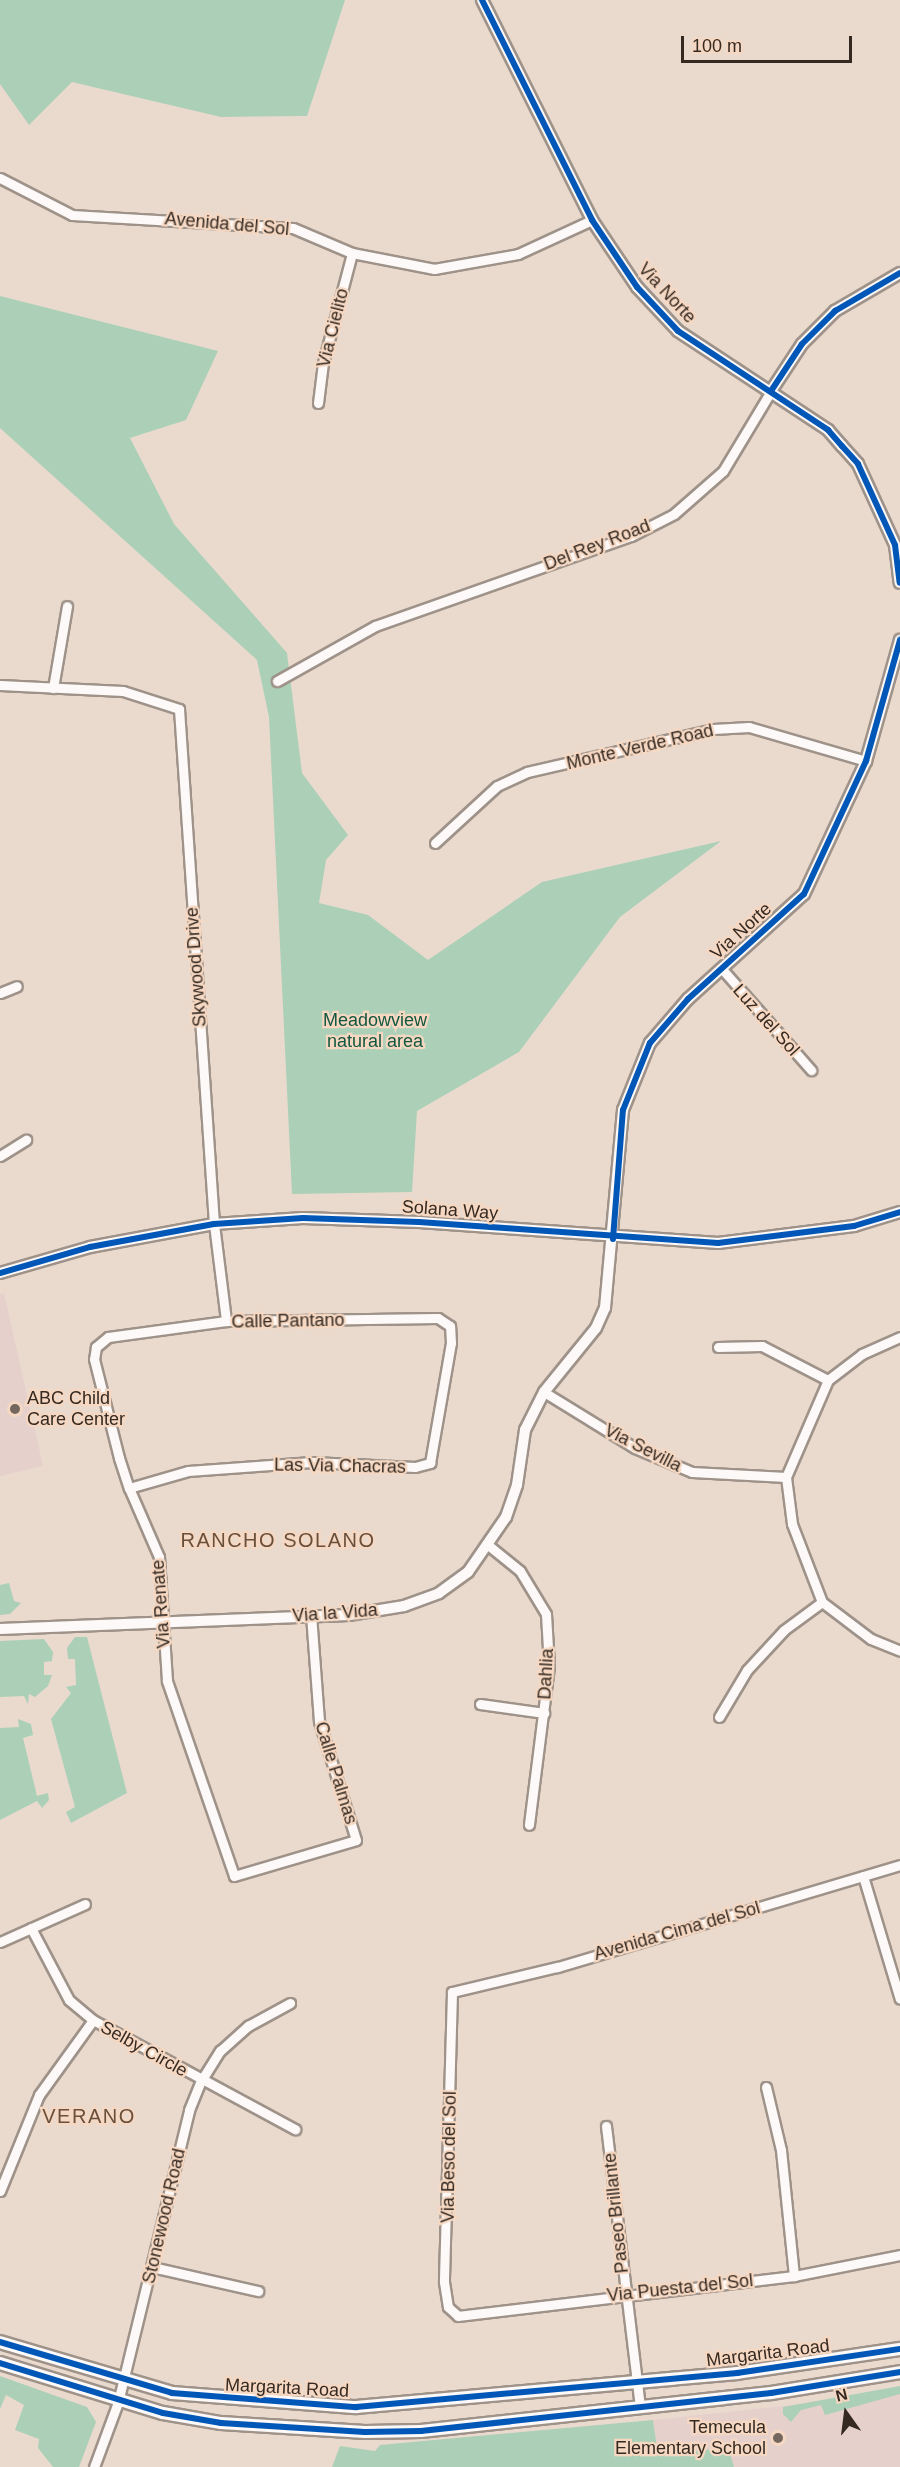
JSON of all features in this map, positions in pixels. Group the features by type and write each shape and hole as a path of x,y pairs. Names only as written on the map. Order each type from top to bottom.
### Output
{"main road":[{"name":"Margarita Road","path":"0,2342 124,2380 231,2401 356,2407 636,2383 900,2349"},
{"path":"0,2362 118,2402 221,2423 365,2432 421,2431 771,2393 900,2372"}],"street":[{"name":"Via Norte","path":"482,0 592,220 637,287 678,331 828,430 858,464 895,545 900,583"},
{"name":"Avenida del Sol","path":"0,178 72,215 293,228 352,253 434,269 518,254 592,220"},
{"name":"Via Cielito","path":"318,403 322,363 352,253"},
{"name":"Del Rey Road","path":"277,681 375,626 631,536 674,514 723,471 802,344 835,311 900,273"},
{"path":"0,685 53,688 67,606"},
{"name":"Via Norte","path":"613,1239 623,1110 650,1043 688,999 804,894 866,761 900,640"},
{"name":"Skywood Drive","path":"53,688 123,691 178,709 214,1224 225,1321"},
{"name":"Monte Verde Road","path":"435,843 497,786 527,772 713,729 749,727 866,761"},
{"name":"Luz del Sol","path":"722,969 811,1070"},
{"path":"0,993 16,986"},
{"path":"0,1156 26,1140"},
{"name":"Solana Way","path":"0,1273 90,1247 214,1224 303,1218 408,1221 613,1239 718,1243 780,1238 854,1226 900,1212"},
{"name":"Via la Vida","path":"0,1629 310,1615 382,1609 439,1593 468,1572 506,1517 517,1485 525,1430 544,1392 596,1328 604,1308 613,1239"},
{"name":"Calle Pantano","path":"108,1337 225,1321 438,1318 450,1326 451,1343"},
{"name":"Via Renate","path":"108,1337 96,1347 94,1359 129,1488 159,1557 167,1681 179,1727 234,1876"},
{"path":"900,1337 862,1354 828,1380 786,1477 792,1524 822,1602 871,1639 900,1651"},
{"name":"Las Via Chacras","path":"129,1488 188,1471 312,1462 415,1467 430,1463 451,1343"},
{"path":"718,1347 762,1346 828,1380"},
{"name":"Via Sevilla","path":"544,1392 635,1448 692,1472 786,1477"},
{"name":"Dahlia","path":"488,1545 520,1571 546,1614 549,1666 529,1825"},
{"path":"719,1716 769,1646 822,1602"},
{"name":"Calle Palmas","path":"234,1876 356,1840 320,1721 310,1615"},
{"path":"480,1704 543,1713"},
{"name":"Avenida Cima del Sol","path":"452,1992 557,1967 900,1865"},
{"path":"863,1876 900,1999"},
{"path":"0,1942 85,1904"},
{"name":"Selby Circle","path":"31,1928 69,2000 93,2020 201,2081 295,2129"},
{"name":"Via Beso del Sol","path":"452,1992 444,2282 448,2307 458,2316"},
{"name":"Stonewood Road","path":"94,2467 118,2402 189,2110 201,2081 220,2051 248,2026 290,2003"},
{"path":"0,2191 39,2095 93,2020"},
{"path":"766,2087 781,2150 794,2276"},
{"name":"Paseo Brillante","path":"606,2126 624,2293 640,2407"},
{"name":"Via Puesta del Sol","path":"458,2316 624,2293 794,2276 900,2255"},
{"path":"152,2267 258,2291"}],"shaded area":[{"name":"ABC Child Care Center","path":"4,1293 43,1466 0,1476 0,1294"},
{"name":"Temecula Elementary School","path":"900,2386 900,2467 585,2467 658,2458 653,2420 847,2399"}],"green space":[{"path":"0,0 345,0 307,116 221,117 72,82 29,125 0,84"},
{"name":"Meadowview natural area","path":"0,296 218,351 186,420 130,438 174,524 287,653 302,773 348,835 326,860 319,903 368,915 428,960 542,882 721,841 620,917 519,1052 417,1111 412,1192 292,1194 269,717 257,660 0,428"},
{"path":"9,1583 14,1601 21,1603 10,1614 0,1615 0,1585"},
{"path":"75,1637 87,1637 127,1793 71,1823 66,1812 75,1807 51,1719 71,1693 66,1687 76,1685 75,1659 68,1659 67,1648"},
{"path":"44,1639 53,1652 52,1661 44,1662 44,1675 52,1675 48,1686 35,1697 29,1694 28,1704 24,1696 0,1697 0,1641"},
{"path":"18,1719 31,1724 33,1735 23,1738 37,1796 48,1793 49,1800 42,1808 37,1801 0,1820 0,1728 19,1727"},
{"path":"0,2376 87,2407 96,2422 79,2467 53,2467 38,2448 39,2439 15,2430 24,2405 6,2395 0,2409"},
{"path":"900,2386 900,2394 825,2415 821,2405 801,2410 791,2422 783,2414 783,2407"},
{"path":"653,2420 658,2455 728,2447 734,2467 332,2467 340,2446 375,2451 380,2445"}],"cycle path":[{"path":"482,0 592,220 637,287 678,331 828,430 858,464 895,545 900,583"},
{"path":"771,391 802,344 835,311 900,273"},
{"path":"613,1239 623,1110 650,1043 688,999 804,894 866,761 900,640"},
{"path":"0,1273 90,1247 214,1224 303,1218 419,1222 718,1243 854,1226 900,1212"},
{"path":"0,2342 172,2393 356,2407 737,2373 900,2349"},
{"path":"0,2363 163,2413 221,2423 365,2432 421,2431 771,2393 900,2372"}],"place":[{"name":"ABC Child Care Center","path":"15,1409"},
{"name":"Temecula Elementary School","path":"778,2438"}],"district":[{"name":"RANCHO SOLANO","path":"278,1540"},
{"name":"VERANO","path":"89,2116"}]}
